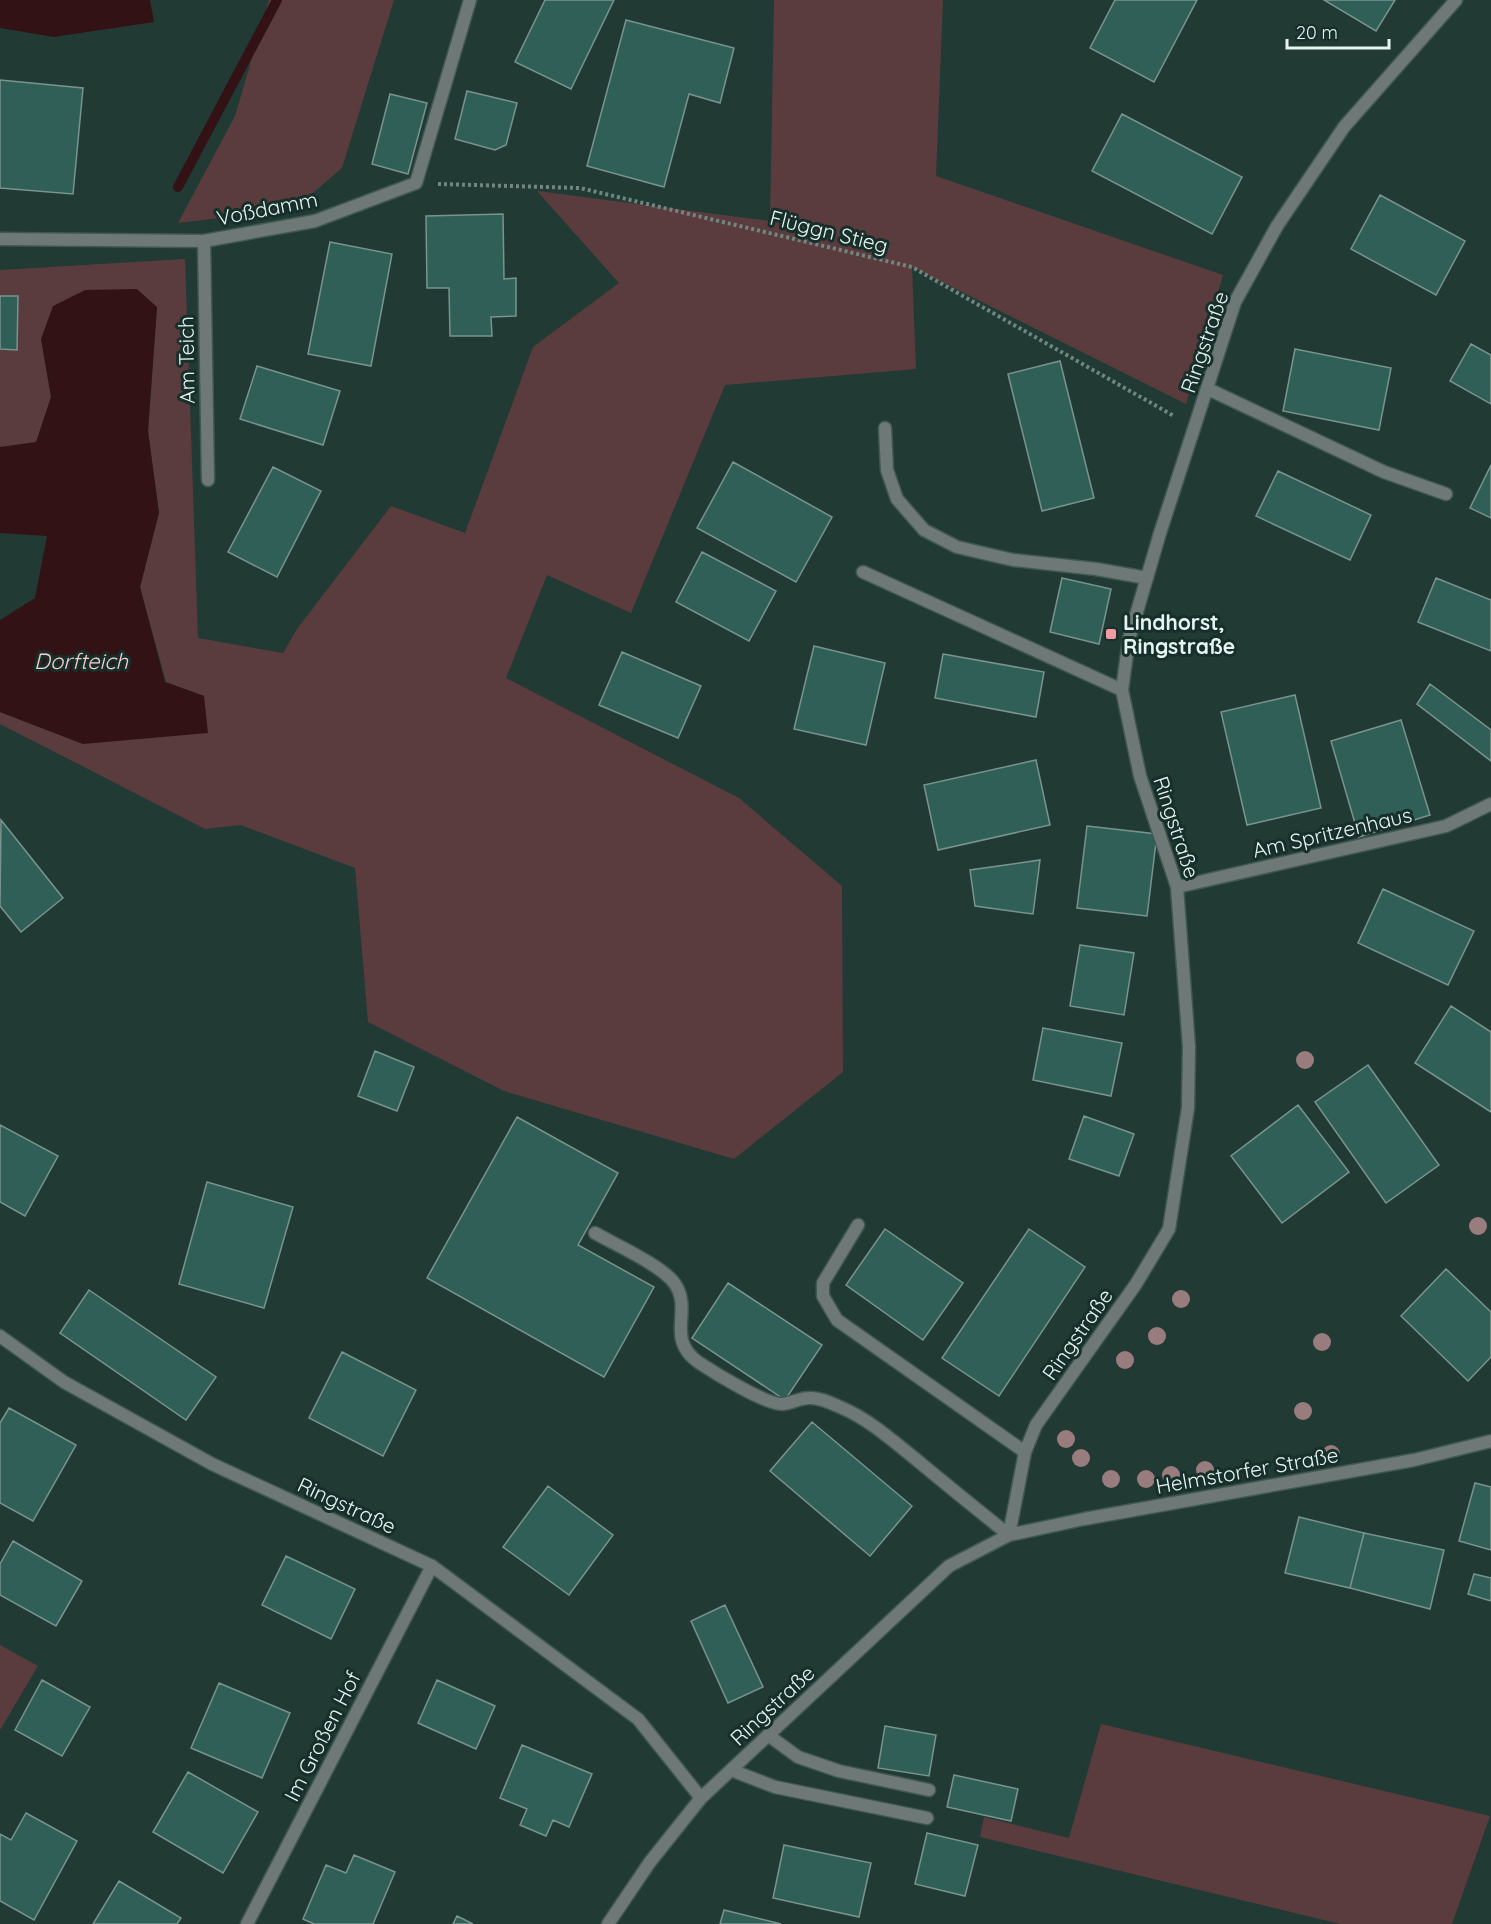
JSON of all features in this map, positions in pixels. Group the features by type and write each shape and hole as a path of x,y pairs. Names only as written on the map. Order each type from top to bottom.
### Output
{"street":[{"path":"416,183 470,0"},
{"name":"Ringstraße","path":"0,1336 64,1382 212,1464 432,1566 638,1719 701,1798 949,1566 1009,1535 1025,1452 1036,1425 1136,1284 1169,1229 1188,1108 1189,1047 1177,887 1140,776 1122,690 1129,639 1235,302 1277,226 1344,127 1456,0"},
{"name":"Voßdamm","path":"0,238 204,241 315,221 416,183"},
{"name":"Am Teich","path":"204,241 208,480"},
{"path":"1208,389 1384,472 1446,494"},
{"path":"885,428 887,470 897,499 924,530 957,547 1012,560 1096,569 1147,578"},
{"path":"863,572 1122,690"},
{"name":"Am Spritzenhaus","path":"1177,887 1446,826 1491,804"},
{"path":"858,1225 823,1282 823,1296 831,1313 860,1338 1025,1452"},
{"path":"595,1233 654,1267 674,1282 681,1302 682,1345 700,1363 766,1401 783,1404 817,1398 872,1423 1009,1535"},
{"name":"Helmstorfer Straße","path":"1009,1535 1084,1519 1414,1460 1491,1441"},
{"name":"Im Großen Hof","path":"247,1924 432,1566"},
{"path":"768,1735 798,1757 839,1771 929,1790"},
{"path":"730,1770 775,1787 927,1818"},
{"path":"608,1924 650,1862 701,1798"}],"path":[{"name":"Flüggn Stieg","path":"416,183 580,188 912,267 1195,429"}],"shaded area":[{"path":"269,0 394,0 342,168 294,209 178,223 235,116"},
{"path":"774,0 943,0 936,176 1223,275 1186,404 912,267 916,369 725,385 631,613 547,575 506,678 739,798 842,886 843,1072 734,1159 504,1091 368,1022 355,868 241,825 205,829 0,724 0,712 83,744 204,696 166,682 140,587 159,513 148,431 157,307 41,339 51,397 36,443 0,447 0,270 185,259 198,638 283,653 297,629 391,506 465,533 533,347 619,283 537,191 770,221"},
{"path":"0,1645 38,1666 0,1730"},
{"path":"1101,1724 1490,1816 1452,1924 1340,1924 980,1837 984,1817 1069,1838"}],"water":[{"path":"0,0 150,0 154,22 54,37 0,28"},
{"name":"Dorfteich","path":"137,289 157,307 148,431 159,513 140,587 165,682 204,696 208,733 83,744 0,712 0,620 35,598 47,536 0,533 0,447 36,442 51,397 41,339 53,306 85,290"}],"building":[{"path":"545,0 614,0 571,89 515,62"},
{"path":"1115,0 1197,0 1154,82 1090,48"},
{"path":"1324,0 1395,0 1376,31"},
{"path":"626,20 734,48 720,103 689,94 664,187 587,166"},
{"path":"0,80 83,88 73,194 0,188"},
{"path":"467,91 517,103 506,145 495,150 455,139"},
{"path":"390,94 427,103 408,174 372,164"},
{"path":"1122,114 1242,177 1212,234 1092,171"},
{"path":"1380,195 1465,241 1436,295 1351,249"},
{"path":"503,214 504,279 516,278 516,316 491,317 492,336 450,336 449,288 427,288 426,216"},
{"path":"330,242 392,254 371,366 308,354"},
{"path":"0,296 18,296 17,350 0,349"},
{"path":"1471,344 1491,355 1491,404 1450,381"},
{"path":"1295,349 1391,368 1379,430 1283,411"},
{"path":"1060,361 1094,498 1042,511 1008,374"},
{"path":"257,366 340,391 323,445 240,419"},
{"path":"733,462 832,517 796,582 697,528"},
{"path":"1491,465 1491,518 1470,508"},
{"path":"273,467 321,491 277,577 228,552"},
{"path":"1278,471 1371,515 1350,560 1256,516"},
{"path":"702,552 776,591 749,641 676,602"},
{"path":"1062,578 1111,589 1099,644 1050,632"},
{"path":"1436,578 1491,600 1491,651 1418,622"},
{"path":"814,646 885,663 866,745 794,729"},
{"path":"622,652 701,686 678,738 599,705"},
{"path":"943,654 1044,672 1036,717 935,698"},
{"path":"1430,684 1491,730 1491,761 1417,704"},
{"path":"1295,695 1321,808 1247,825 1221,712"},
{"path":"1401,720 1430,815 1359,837 1331,741"},
{"path":"1036,760 1050,825 938,850 924,785"},
{"path":"1,820 63,898 21,932 0,906"},
{"path":"1087,826 1157,834 1147,916 1077,908"},
{"path":"1040,860 1033,914 975,906 970,870"},
{"path":"1383,889 1474,931 1448,985 1358,943"},
{"path":"1080,945 1134,953 1124,1015 1070,1006"},
{"path":"1451,1006 1491,1032 1491,1112 1415,1063"},
{"path":"1043,1028 1122,1043 1111,1096 1033,1080"},
{"path":"375,1051 414,1067 397,1111 358,1096"},
{"path":"1368,1065 1439,1165 1386,1203 1315,1102"},
{"path":"1298,1105 1349,1172 1282,1223 1231,1156"},
{"path":"1084,1116 1134,1134 1119,1176 1069,1159"},
{"path":"517,1117 618,1173 578,1245 654,1287 604,1377 427,1278"},
{"path":"0,1125 58,1156 25,1216 0,1202"},
{"path":"207,1182 293,1207 264,1308 179,1284"},
{"path":"885,1229 963,1283 923,1340 846,1285"},
{"path":"1029,1229 1085,1267 999,1396 942,1358"},
{"path":"1446,1269 1491,1312 1491,1357 1468,1381 1401,1316"},
{"path":"728,1283 822,1345 785,1400 692,1338"},
{"path":"89,1290 216,1377 186,1420 60,1333"},
{"path":"342,1352 416,1390 383,1456 309,1418"},
{"path":"9,1408 76,1445 33,1521 0,1503 0,1423"},
{"path":"812,1422 912,1506 870,1556 770,1471"},
{"path":"1475,1483 1491,1487 1491,1550 1459,1541"},
{"path":"548,1486 613,1535 569,1595 503,1547"},
{"path":"1299,1517 1364,1533 1350,1588 1285,1573"},
{"path":"1364,1533 1444,1550 1430,1609 1350,1588"},
{"path":"13,1541 82,1581 56,1626 0,1595 0,1564"},
{"path":"286,1556 355,1589 331,1639 262,1605"},
{"path":"1474,1574 1491,1578 1491,1601 1468,1594"},
{"path":"725,1605 763,1687 728,1703 691,1621"},
{"path":"42,1680 90,1707 62,1756 15,1730"},
{"path":"437,1680 495,1706 476,1749 418,1723"},
{"path":"219,1683 290,1713 262,1778 191,1748"},
{"path":"885,1726 936,1735 929,1776 878,1768"},
{"path":"522,1745 592,1774 569,1827 553,1820 546,1836 520,1825 527,1809 500,1798"},
{"path":"188,1772 258,1812 223,1873 153,1832"},
{"path":"954,1775 1018,1789 1011,1821 947,1807"},
{"path":"26,1813 77,1841 34,1920 0,1901 0,1834 11,1840"},
{"path":"927,1833 978,1845 965,1896 915,1884"},
{"path":"784,1845 871,1863 859,1917 773,1898"},
{"path":"354,1855 395,1872 373,1924 314,1924 303,1919 326,1865 346,1873"},
{"path":"119,1881 181,1918 177,1924 93,1924"},
{"path":"724,1910 781,1924 720,1924"},
{"path":"457,1916 473,1924 453,1924"}],"waterway":[{"path":"178,187 277,0"}],"place":[{"name":"Lindhorst, Ringstraße","path":"1111,634"}]}
